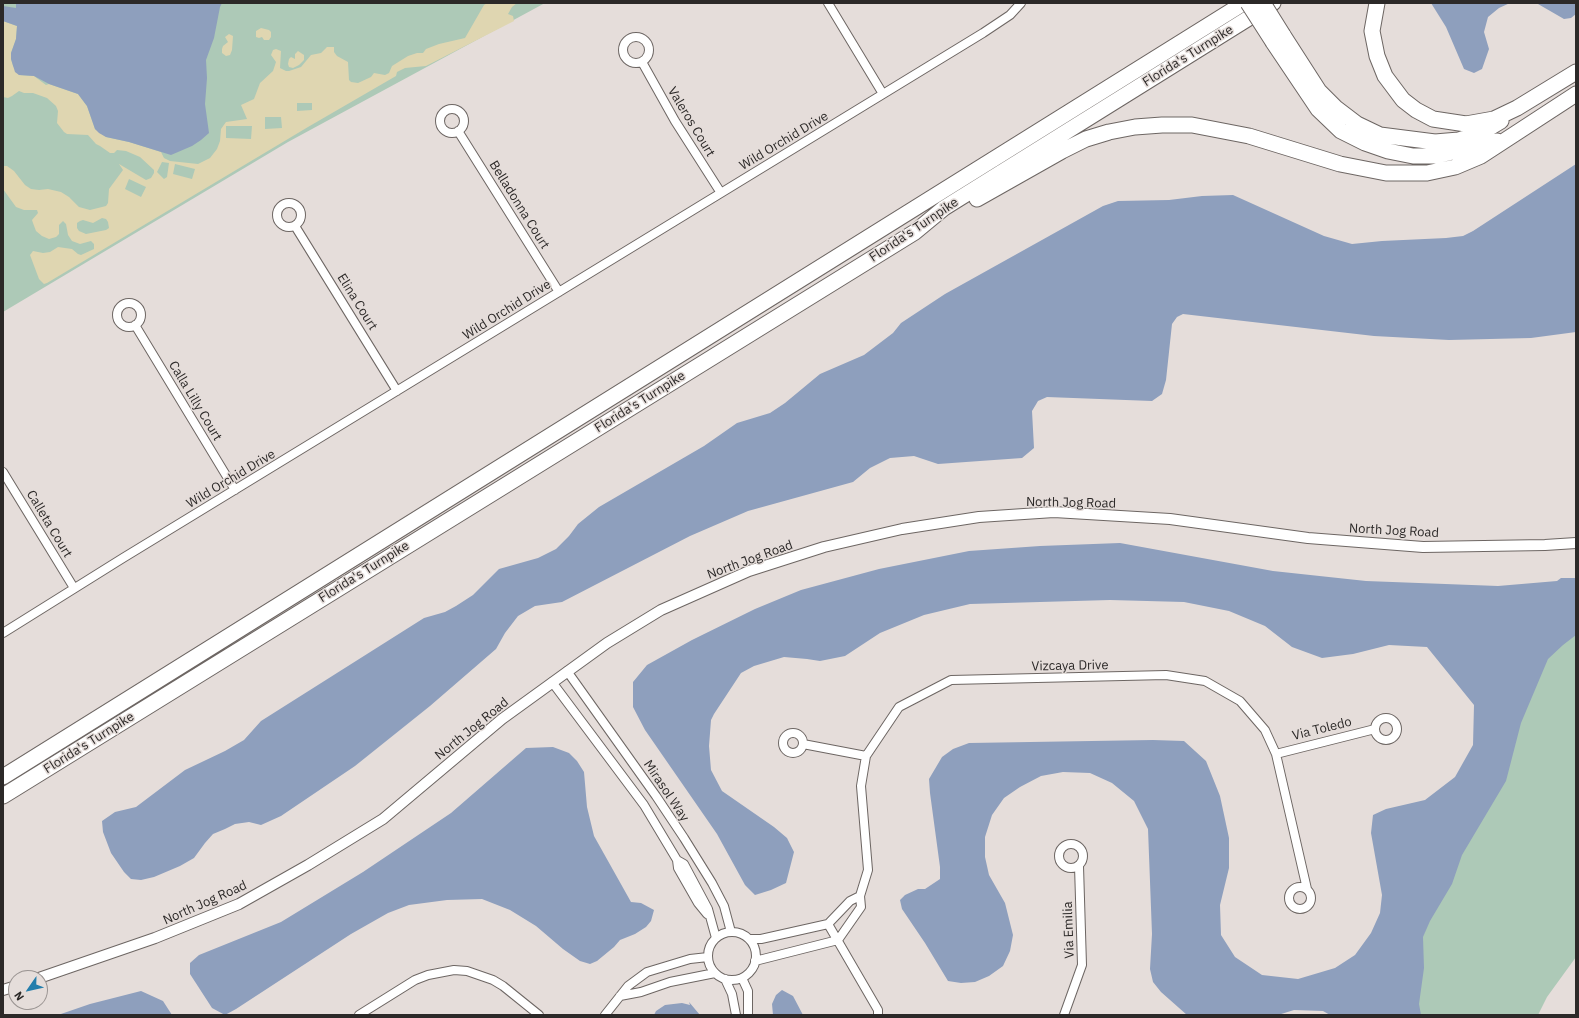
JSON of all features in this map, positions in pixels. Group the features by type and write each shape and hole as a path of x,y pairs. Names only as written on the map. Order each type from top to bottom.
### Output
{"highway":[{"name":"Florida's Turnpike","path":"3,777 1244,3"},
{"path":"1248,3 1319,91 1336,108 1357,124 1380,135 1435,142 1459,140 1481,133 1496,125 1517,108"},
{"path":"1263,3 1278,39 1318,109 1341,131 1364,143 1388,152 1414,156 1436,156 1508,139"},
{"name":"Florida's Turnpike","path":"3,796 914,232 944,208 1273,3"},
{"path":"1377,3 1372,31 1377,56 1385,76 1402,100 1416,110 1433,119 1466,124 1494,119 1517,108 1576,72"},
{"path":"914,232 949,215 1062,151 1086,140 1109,132 1135,127 1192,125 1249,136 1340,164 1386,173 1426,173 1455,167 1481,156 1576,94"}],"street":[{"path":"828,3 884,94"},
{"name":"Wild Orchid Drive","path":"3,633 74,588 983,33 1010,14 1021,3"},
{"name":"Valeros Court","path":"642,62 675,121 721,193"},
{"name":"Belladonna Court","path":"458,131 559,292"},
{"name":"Elina Court","path":"295,226 397,391"},
{"name":"Calla Lilly Court","path":"135,325 235,490"},
{"name":"Calleta Court","path":"3,472 74,588"},
{"name":"North Jog Road","path":"48,975 155,938 239,904 308,865 383,819 502,720 567,670 607,643 661,610 749,571 824,547 902,529 979,517 1054,512 1170,519 1308,538 1423,547 1576,543"},
{"name":"Mirasol Way","path":"567,670 684,838 712,883 724,906 731,932"},
{"name":"Vizcaya Drive","path":"838,940 861,907 860,896 868,870 861,786 866,756 899,707 951,680 1166,675 1205,682 1240,701 1265,730 1276,754 1307,889"},
{"name":"Mirasol Way","path":"552,682 644,805 677,860 678,868 686,884 711,920 716,938"},
{"name":"Via Toledo","path":"1276,754 1375,729"},
{"path":"803,744 866,756"},
{"name":"Via Emilia","path":"1066,1014 1082,965 1079,866"},
{"path":"749,939 762,938 828,924 850,901 860,896"},
{"path":"828,924 878,1010 878,1015"},
{"path":"725,979 742,978 750,971 755,961 755,950 749,939 744,935 731,932 719,935 711,944 708,956 715,973 725,979 732,994 736,1015"},
{"path":"755,961 838,940"},
{"path":"605,1015 628,986 647,972 690,959 708,956"},
{"path":"359,1015 415,980 441,971 454,970 467,971 493,980 503,986 539,1015"},
{"path":"620,996 641,992 670,982 715,973"},
{"path":"742,978 748,991 748,1015"}],"green space":[{"path":"3,3 545,3 288,142 3,312"},
{"path":"1576,623 1576,957 1547,997 1538,1015 1403,1015 1400,993 1538,650"}],"sand":[{"path":"487,3 517,3 512,7 508,14 513,16 514,21 426,66 405,68 397,72 396,76 47,283 44,284 39,279 30,255 33,251 43,253 50,252 58,247 72,249 81,255 94,249 94,244 91,241 80,244 72,241 68,235 66,224 63,221 59,225 59,234 56,237 49,239 36,231 32,220 38,213 37,210 24,210 16,207 3,189 3,166 7,166 14,171 25,185 31,189 48,189 61,192 69,197 79,207 90,210 106,206 108,203 109,189 123,170 119,164 146,180 151,178 154,170 140,157 126,151 117,150 114,153 110,153 96,144 88,135 67,134 64,132 57,123 58,111 56,106 47,98 33,93 24,93 19,91 8,98 3,97 3,21 17,26 16,39 11,53 11,59 13,66 19,75 34,76 46,85 49,84 78,94 87,106 95,129 106,137 129,142 161,152 164,158 170,161 198,164 210,158 217,149 220,141 221,129 226,122 247,119 241,105 254,99 260,83 273,71 276,62 271,55 273,50 276,49 281,51 280,68 289,71 301,67 311,55 321,53 327,47 334,47 334,52 337,56 348,62 349,80 351,82 358,83 371,77 374,73 385,75 389,73 392,66 408,56 423,53 426,49 439,44 465,38 484,5","holes":["297,103 312,103 312,110 297,111","265,117 281,117 282,128 265,129","226,126 252,126 251,139 226,138","162,162 169,163 167,177 164,179 157,172","175,164 195,169 192,179 173,174","129,179 146,187 141,197 125,189","102,218 106,219 109,228 86,234 79,231 77,228 77,223 83,220 93,223"]},
{"path":"261,28 271,32 271,37 269,40 264,40 262,37 256,37 256,31"},
{"path":"229,34 233,36 232,50 230,55 226,56 222,53 222,49 228,42 225,37"},
{"path":"298,51 304,55 304,60 293,68 289,67 289,59 291,57 295,59 295,54"}],"water":[{"path":"16,3 222,3 214,38 206,60 207,78 205,104 209,133 192,146 171,155 129,142 106,137 99,133 95,129 87,106 78,94 49,84 34,76 19,75 15,72 11,59 11,53 16,39 17,26 3,21 3,6 16,8"},
{"path":"1431,3 1510,3 1499,8 1488,17 1484,32 1489,49 1482,69 1474,73 1464,69 1446,27"},
{"path":"1532,3 1576,3 1576,14 1571,18 1564,19 1538,4"},
{"path":"1576,164 1576,332 1531,338 1449,340 1374,336 1183,314 1177,317 1172,324 1166,380 1162,394 1152,401 1047,397 1038,401 1032,411 1034,448 1022,458 938,464 914,456 890,458 870,468 853,482 748,511 690,536 562,602 535,606 518,616 505,633 496,649 430,706 355,766 281,816 261,825 249,822 235,824 213,834 194,858 180,866 154,877 141,880 131,879 124,872 111,853 103,832 102,821 115,812 136,807 185,770 244,740 261,721 424,618 445,612 456,606 473,595 499,569 538,558 556,549 578,524 599,507 704,446 737,423 770,413 785,403 820,374 864,355 893,333 901,323 945,294 1103,206 1118,201 1169,200 1202,196 1233,195 1324,236 1352,244 1446,238 1463,236 1473,231"},
{"path":"1120,543 1273,571 1366,581 1498,586 1557,581 1561,578 1576,578 1576,635 1548,659 1521,723 1506,781 1462,855 1452,884 1430,921 1423,937 1424,968 1419,1004 1421,1015 1330,1015 1323,1011 1294,1010 1278,1015 1187,1015 1161,992 1153,982 1150,969 1152,934 1148,829 1134,801 1112,783 1090,773 1063,772 1041,776 1020,787 1004,798 992,815 985,837 985,857 989,875 1005,903 1013,935 1010,951 1003,966 989,976 975,982 961,983 948,981 902,909 900,900 905,895 918,889 925,889 940,879 940,867 929,779 942,757 953,749 969,743 1153,740 1184,741 1206,761 1220,796 1229,838 1229,868 1220,905 1221,935 1235,957 1262,975 1298,979 1335,968 1355,955 1371,933 1380,913 1382,895 1371,833 1373,815 1386,809 1425,800 1455,777 1473,745 1474,705 1427,647 1389,645 1353,654 1322,658 1292,647 1265,626 1229,611 1184,602 1110,600 970,604 924,615 880,633 845,656 820,661 784,657 754,666 741,673 714,714 711,720 709,746 711,770 722,791 774,827 787,838 794,852 786,883 755,895 745,885 717,834 645,730 633,707 633,682 647,665 692,640 755,609 801,590 879,569 969,551 1040,546"},
{"path":"553,747 569,753 577,761 584,772 587,807 594,836 631,902 641,903 654,910 651,921 646,927 635,934 620,940 597,961 590,964 580,961 536,926 510,910 482,899 447,900 409,905 388,913 351,934 225,1015 212,1008 190,974 190,963 199,955 281,922 363,872 451,813 526,748"},
{"path":"782,990 793,996 803,1015 773,1015 772,1004 776,995"},
{"path":"141,991 163,1001 172,1015 58,1015 90,1004"},
{"path":"689,1002 700,1015 654,1015 656,1011 665,1005 682,1003 690,1005"}]}
